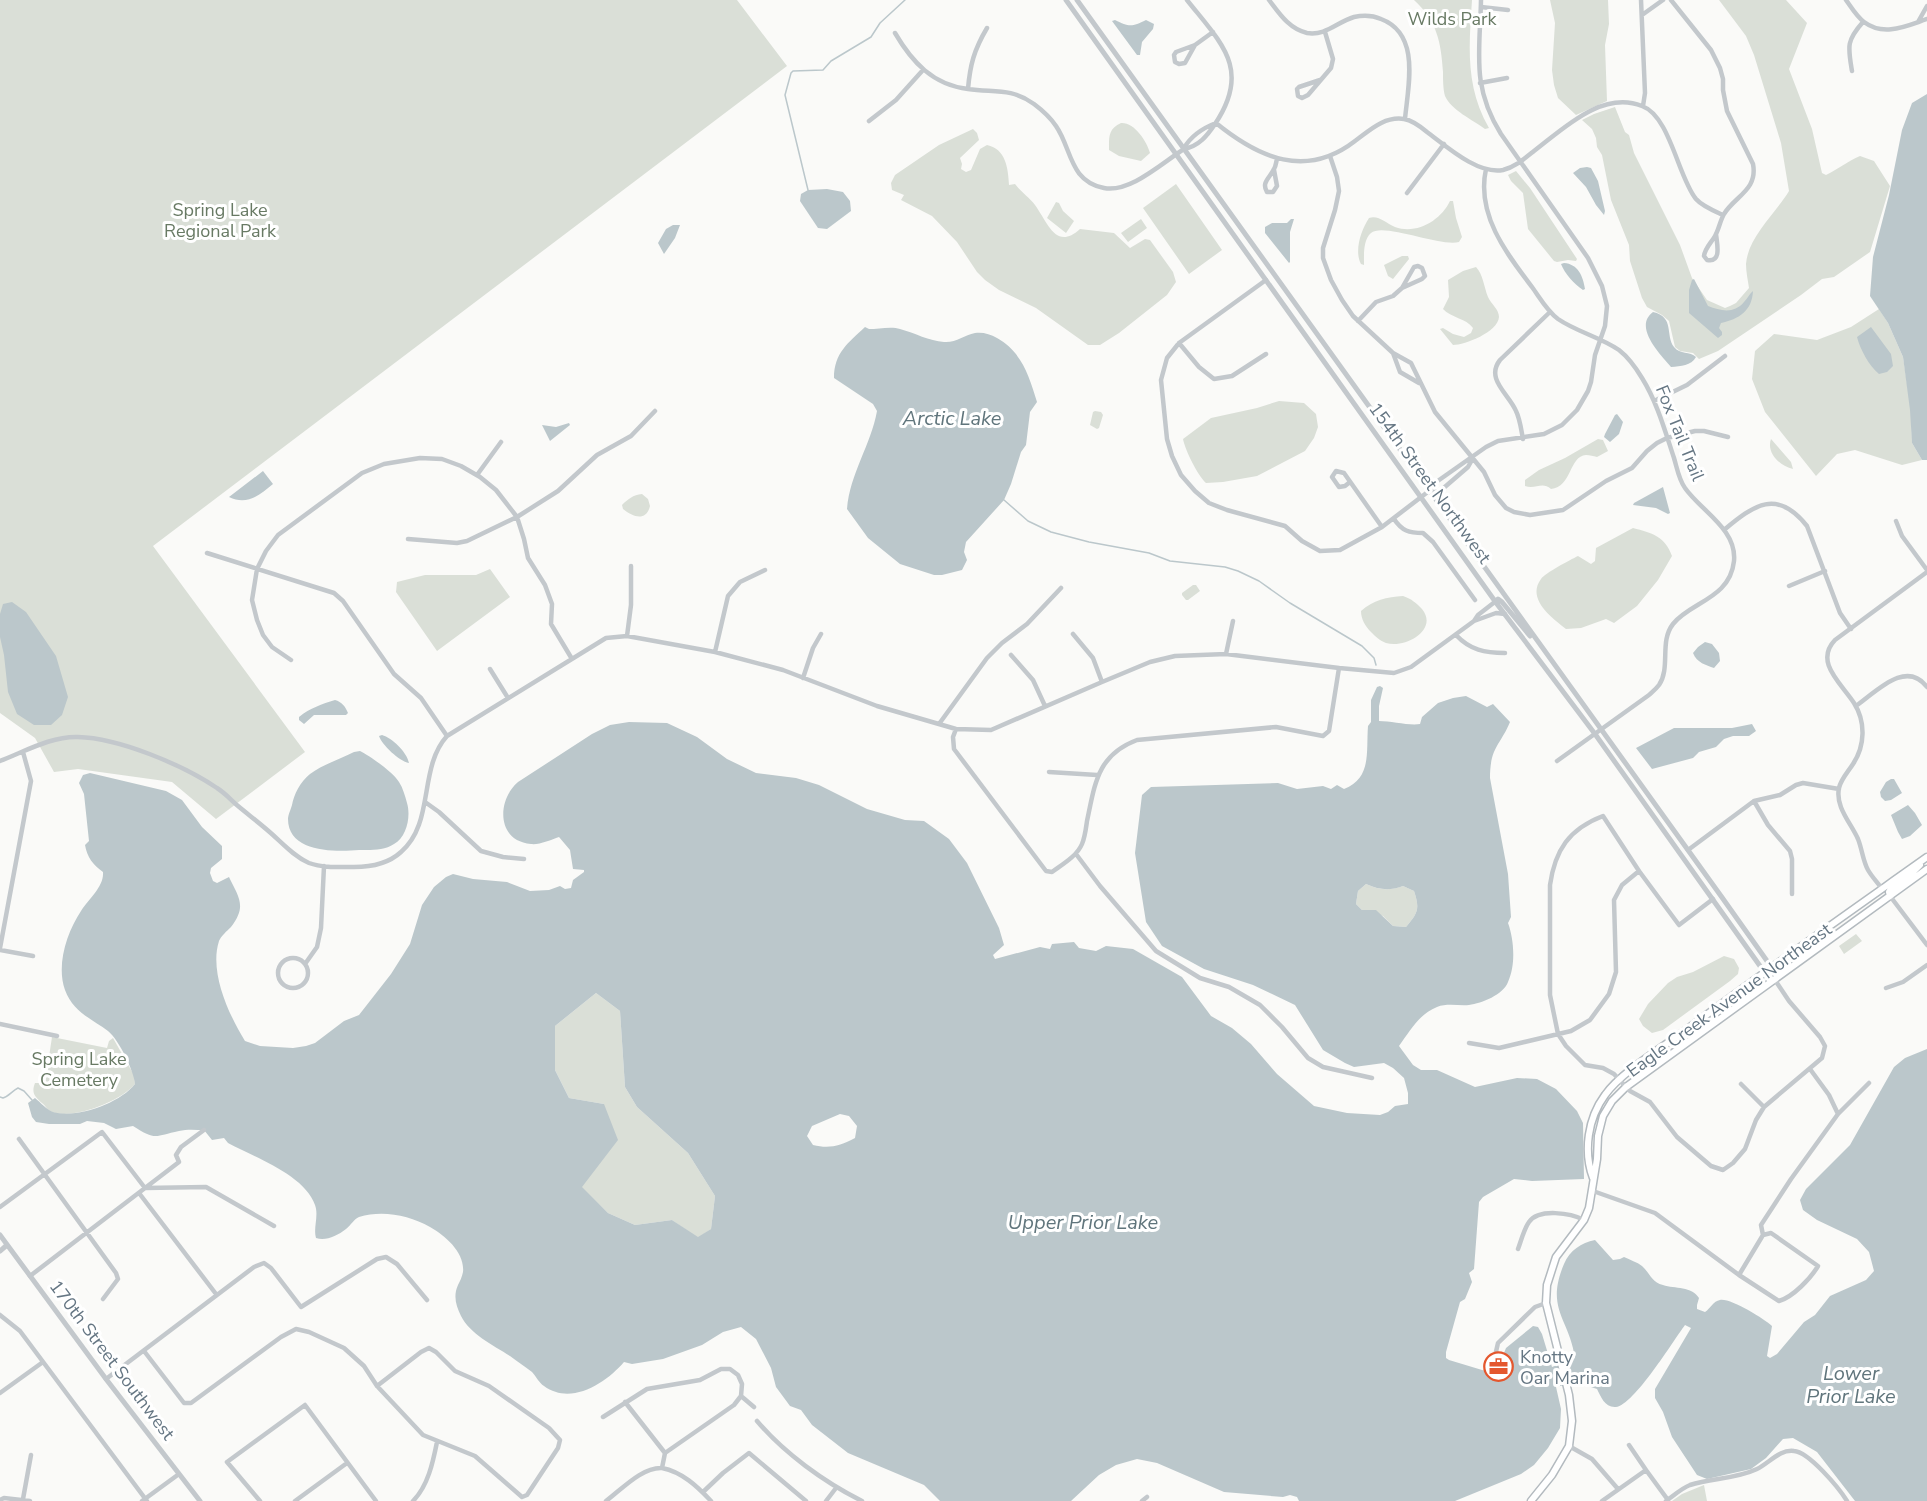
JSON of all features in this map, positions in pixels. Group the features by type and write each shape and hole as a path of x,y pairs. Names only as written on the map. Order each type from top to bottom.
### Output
{"main road":[{"name":"Eagle Creek Avenue Northeast","path":"1623,1083 1765,973 1927,857"},
{"path":"1890,896 1889,891 1915,871 1927,857"},
{"name":"Eagle Creek Avenue Northeast","path":"1569,1446 1572,1421 1569,1395 1546,1303 1547,1285 1556,1257 1584,1220 1589,1208 1593,1178 1590,1169 1589,1138 1595,1111 1605,1094 1775,980 1927,869"},
{"path":"1531,1501 1552,1475 1569,1446"}],"street":[{"name":"154th Street Northwest","path":"1066,0 1505,614 1595,734 1765,973 1775,980"},
{"name":"154th Street Northwest","path":"1077,0 1772,968 1775,980 1789,1001 1820,1036 1824,1046 1822,1058 1810,1069"},
{"path":"895,33 903,48 922,70 942,82 968,89 1006,92 1031,102 1049,116 1057,126 1069,159 1080,174 1095,185 1105,188 1124,188 1176,153 1194,147 1206,137 1227,104 1232,77 1229,58 1221,42 1187,0"},
{"path":"1269,0 1295,29 1309,33 1325,32 1351,18 1361,16 1386,21 1399,32 1407,46 1408,54 1405,118"},
{"path":"1266,280 1179,343 1170,353 1164,364 1161,380 1167,439 1181,475 1209,502 1227,510 1285,526 1302,542 1320,551 1340,549 1382,527 1430,491 1432,485 1486,447 1498,441 1536,437 1562,425 1576,410 1588,391 1595,355 1605,326 1607,306 1602,286 1588,258 1495,124 1485,100 1478,65 1481,0"},
{"path":"1641,0 1645,93 1643,106"},
{"path":"1642,15 1662,0"},
{"path":"1671,0 1712,50 1723,79 1722,90 1727,111 1753,164 1753,179 1748,188 1723,215 1716,234 1704,251 1707,260 1711,261 1718,255 1716,234"},
{"path":"1846,0 1863,22 1887,30 1906,27 1927,19"},
{"path":"1918,22 1927,6"},
{"path":"1481,7 1508,10"},
{"path":"1852,71 1849,42 1863,22"},
{"path":"968,89 972,59 987,28"},
{"path":"1195,45 1185,63 1175,62 1173,55 1176,52 1195,45 1213,32"},
{"path":"1320,80 1296,89 1298,96 1302,98 1308,95 1327,74 1333,59 1325,32"},
{"path":"869,121 896,100 922,70"},
{"path":"1480,83 1507,78"},
{"path":"1216,123 1257,151 1277,159 1306,161 1330,156 1347,148 1381,123 1405,118 1469,161 1486,169 1503,170 1521,161 1570,123 1589,112 1617,102 1643,106 1656,117 1662,126 1696,199 1723,215"},
{"path":"1407,193 1444,144"},
{"path":"1330,156 1339,191 1326,237 1323,258 1330,280 1358,321 1393,353 1411,363 1435,412 1484,472 1499,502 1514,512 1530,515 1568,508 1606,481 1632,468 1647,451 1667,438 1695,431 1728,437"},
{"path":"1274,170 1277,159"},
{"name":"Fox Tail Trail","path":"1486,169 1485,200 1497,237 1550,312 1560,320 1613,346 1627,357 1642,377 1654,401 1684,487 1724,530 1733,547 1734,562 1729,578 1710,599 1673,623 1665,642 1663,673 1658,686 1649,695 1557,761"},
{"path":"1358,321 1376,302 1394,296 1402,288 1414,267 1422,268 1425,276 1402,288"},
{"path":"1523,439 1518,415 1496,381 1496,370 1500,360 1550,312"},
{"path":"1179,343 1199,367 1214,379 1232,376 1266,354"},
{"path":"1393,353 1400,372 1420,384"},
{"path":"1654,401 1687,385 1725,356"},
{"path":"408,539 457,543 467,541 517,517 558,491 597,455 631,436 656,411"},
{"path":"477,475 501,442"},
{"path":"291,660 272,647 263,635 252,600 257,569 266,551 278,535 362,473 384,464 420,458 442,459 477,475 496,490 517,517 525,539 528,558 545,585 552,604 551,624 572,659"},
{"path":"1430,491 1439,492 1468,467 1473,458"},
{"path":"1350,482 1382,527"},
{"path":"1724,530 1755,507 1770,504 1786,506 1798,514 1807,526 1840,613 1851,629"},
{"path":"1394,519 1401,529 1410,533 1423,533 1433,542 1475,600"},
{"path":"1882,889 1868,870 1854,829 1842,812 1839,789 1860,752 1863,734 1856,706 1827,664 1826,655 1828,648 1927,571 1902,536 1896,521"},
{"path":"207,553 334,593 344,601 394,674 422,698 447,736"},
{"path":"627,636 631,605 631,567"},
{"path":"715,652 728,596 740,582 765,570"},
{"path":"1789,586 1825,571"},
{"path":"939,724 987,658 1027,624 1061,588"},
{"path":"1474,621 1498,599 1541,648"},
{"path":"0,761 50,741 78,737 100,739 191,772 219,789 294,854 309,862 324,866 373,866 388,861 411,842 425,802 435,756 441,742 447,736 606,638 627,636 715,652 783,670 877,706 956,729 991,730 1150,662 1175,656 1226,654 1386,673 1405,670 1474,621 1496,613 1505,614"},
{"path":"1226,654 1233,621"},
{"path":"803,678 813,648 821,634"},
{"path":"1073,634 1093,658 1102,682"},
{"path":"1456,635 1465,645 1479,650 1505,653"},
{"path":"1011,655 1033,680 1045,706"},
{"path":"956,729 953,737 954,749 1046,871 1052,872 1076,854 1083,843 1097,775 1109,758 1122,746 1137,740 1275,727 1323,736 1329,731 1340,668"},
{"path":"490,669 508,698"},
{"path":"1856,706 1894,679 1904,675 1914,676 1927,687"},
{"path":"22,752 31,781 0,949 33,956"},
{"path":"1049,772 1097,775"},
{"path":"1688,850 1754,801 1780,795 1803,783 1839,789"},
{"path":"1754,801 1768,825 1790,851 1792,894"},
{"path":"425,802 440,812 481,851 503,857 524,859"},
{"path":"1713,899 1679,925 1639,871 1603,816 1589,821 1575,831 1562,846 1552,868 1550,885 1550,995 1558,1034 1566,1046 1585,1065 1603,1068 1614,1074 1650,1102 1677,1137 1712,1166 1723,1170 1733,1163 1745,1149 1756,1120 1764,1107 1810,1069 1838,1114"},
{"path":"1076,854 1100,886 1156,951 1200,978 1228,987 1260,1005 1308,1058 1323,1067 1372,1078"},
{"path":"305,964 317,947 321,928 324,866"},
{"path":"1468,1043 1499,1048 1572,1031 1590,1020 1609,994 1616,972 1614,900 1622,885 1639,871"},
{"path":"1890,896 1927,945"},
{"path":"1922,938 1927,934"},
{"path":"298,958 305,964 308,975 304,984 292,988 282,983 278,972 284,960 298,958"},
{"path":"1886,988 1903,982 1927,965"},
{"path":"0,1024 57,1036"},
{"path":"1739,1275 1763,1235 1761,1225 1791,1179 1838,1114 1869,1083"},
{"path":"1741,1084 1764,1107"},
{"path":"30,1276 179,1161 176,1155 181,1147 204,1130"},
{"path":"0,1207 102,1132 145,1188"},
{"path":"19,1139 116,1273 118,1279 103,1299"},
{"path":"145,1188 206,1187 274,1226"},
{"path":"1593,1191 1655,1213 1739,1275 1779,1301 1786,1299 1814,1273 1818,1266 1771,1233 1763,1235"},
{"path":"139,1193 216,1294"},
{"path":"1518,1250 1530,1221 1541,1215 1575,1215 1584,1220"},
{"name":"170th Street Southwest","path":"0,1235 106,1379 200,1501"},
{"path":"0,1251 7,1245"},
{"path":"106,1379 216,1294 254,1267 264,1263 271,1268 301,1307 377,1259 386,1257 398,1264 426,1300"},
{"path":"1496,1356 1498,1343 1535,1307 1546,1303"},
{"path":"0,1315 20,1331 145,1500 179,1474"},
{"path":"144,1351 184,1403 191,1403 281,1337 296,1329 309,1332 344,1348 364,1366 377,1386 423,1435 476,1456 522,1497 527,1495 558,1448 560,1440 549,1428 489,1386 454,1371 429,1348 377,1386"},
{"path":"0,1393 43,1362"},
{"path":"603,1417 647,1389 700,1380 721,1369 730,1369 738,1375 742,1384 741,1396 734,1405 665,1453 662,1468"},
{"path":"741,1396 754,1407"},
{"path":"625,1402 665,1453"},
{"path":"260,1501 227,1462 305,1405 376,1501"},
{"path":"757,1421 772,1439 836,1488 862,1501"},
{"path":"413,1501 421,1494 437,1442"},
{"path":"1629,1445 1667,1501 1688,1486 1757,1469 1785,1451 1807,1455 1847,1501"},
{"path":"1569,1446 1599,1465 1618,1489"},
{"path":"703,1492 749,1453 806,1501"},
{"path":"23,1499 31,1455"},
{"path":"295,1501 347,1463"},
{"path":"606,1501 643,1473 653,1468 662,1468 680,1474 711,1501"},
{"path":"1602,1501 1646,1470"},
{"path":"826,1501 836,1488"},
{"path":"1142,1501 1147,1497"},
{"path":"0,1500 4,1498 30,1501"}],"green space":[{"name":"Spring Lake Regional Park","path":"0,0 737,0 787,66 153,546 305,752 216,819 172,782 78,769 54,772 35,738 0,713"},
{"name":"Wilds Park","path":"1414,0 1472,0 1470,66 1476,97 1489,128 1485,129 1457,110 1445,96 1441,51 1436,33 1428,16"},
{"path":"1550,0 1608,0 1609,24 1605,45 1607,101 1576,115 1558,98 1554,85 1552,70 1555,23"},
{"path":"1719,0 1786,0 1807,23 1789,69 1812,129 1822,173 1826,175 1860,156 1874,161 1890,186 1870,252 1834,277 1822,279 1718,351 1699,359 1693,353 1680,351 1675,347 1669,321 1647,307 1642,298 1630,261 1629,245 1611,200 1602,155 1592,129 1582,120 1615,107 1625,132 1629,135 1634,153 1680,245 1692,278 1707,300 1725,308 1736,303 1749,288 1746,264 1752,244 1789,191 1781,143 1754,55 1746,36"},
{"path":"1121,123 1135,129 1146,143 1150,153 1141,161 1119,156 1109,150 1111,131"},
{"path":"973,129 979,140 960,158 961,169 966,172 971,170 980,149 987,145 993,147 1005,160 1009,185 1015,184 1031,200 1053,232 1059,236 1072,235 1080,229 1114,233 1130,248 1145,239 1150,240 1173,272 1176,282 1167,295 1119,333 1100,345 1088,345 1036,308 999,290 985,280 957,242 932,216 901,200 904,195 892,190 891,183 895,175 939,145"},
{"path":"1516,171 1530,188 1577,259 1576,261 1554,261 1528,229 1523,193 1508,175"},
{"path":"1176,184 1222,250 1189,274 1143,208"},
{"path":"1450,201 1453,201 1462,237 1459,242 1450,243 1399,232 1377,230 1368,236 1364,248 1364,265 1361,264 1358,253 1359,241 1369,218 1379,218 1395,227 1412,229 1434,220"},
{"path":"1056,202 1074,221 1066,233 1047,218"},
{"path":"1141,219 1147,228 1128,242 1121,233"},
{"path":"1402,256 1408,256 1409,259 1393,279 1388,276 1384,265"},
{"path":"1476,267 1499,317 1493,328 1487,332 1473,340 1453,345 1440,329 1443,328 1464,337 1471,333 1473,328 1443,309 1449,297 1448,280 1463,271"},
{"path":"1879,309 1903,357 1911,410 1912,443 1922,460 1902,465 1855,450 1837,454 1816,476 1765,412 1752,379 1755,351 1774,334 1817,340 1851,327"},
{"path":"1279,401 1304,403 1316,414 1318,427 1305,451 1257,476 1206,483 1192,462 1183,439 1211,418"},
{"path":"1095,411 1103,415 1097,429 1090,425"},
{"path":"1598,439 1603,440 1608,451 1597,457 1586,455 1580,457 1576,460 1567,478 1558,487 1551,489 1545,486 1525,486 1525,480 1539,470"},
{"path":"1771,439 1791,462 1793,469 1783,465 1772,454"},
{"path":"642,494 648,499 650,506 646,514 635,516 623,509 622,505 629,499"},
{"path":"1633,528 1657,536 1669,549 1672,556 1658,580 1637,606 1614,623 1606,619 1581,628 1566,629 1548,614 1539,601 1537,586 1541,579 1552,570 1578,556 1591,564 1595,561 1596,548"},
{"path":"490,569 510,597 437,651 396,592 397,582 425,575 476,575"},
{"path":"1196,585 1200,591 1186,600 1182,593"},
{"path":"1403,596 1414,601 1422,609 1426,617 1426,624 1418,636 1410,640 1394,644 1386,643 1367,627 1361,611 1380,600"},
{"path":"1366,884 1384,889 1403,886 1414,891 1417,910 1406,927 1393,926 1383,916 1362,910 1356,904 1358,891"},
{"path":"1856,934 1862,941 1844,954 1839,946"},
{"path":"1724,956 1734,959 1739,968 1738,974 1730,981 1663,1030 1652,1033 1643,1026 1639,1019 1648,1004 1668,983"},
{"path":"596,993 620,1011 625,1087 637,1107 688,1153 715,1196 711,1229 698,1238 672,1220 635,1225 608,1213 581,1187 604,1104 569,1098 555,1070 555,1026"},
{"name":"Spring Lake Cemetery","path":"52,1037 107,1048 109,1041 113,1038 134,1075 135,1084 119,1097 84,1111 61,1114 51,1111 36,1097 33,1090 35,1083 45,1083"},
{"path":"1704,1485 1707,1501 1672,1501 1682,1494"}],"water":[{"path":"1146,20 1154,24 1153,29 1142,42 1140,55 1137,55 1112,21 1127,25"},
{"path":"1927,94 1927,460 1922,460 1912,443 1903,357 1888,323 1870,296 1873,257 1902,130 1912,103"},
{"path":"1580,168 1591,168 1598,181 1604,215 1586,187 1573,173"},
{"path":"827,189 843,192 850,201 851,211 827,229 818,228 800,201 801,194 808,190"},
{"path":"1294,219 1290,232 1289,263 1265,233 1265,227 1272,223 1287,223"},
{"path":"673,225 680,225 675,238 664,254 658,243 666,229"},
{"path":"1561,264 1576,268 1585,289 1576,285 1570,278"},
{"path":"1694,279 1708,306 1718,309 1732,310 1740,306 1753,291 1750,304 1743,313 1721,323 1719,328 1722,335 1718,338 1689,313 1689,290"},
{"path":"1653,312 1660,314 1667,322 1674,347 1696,357 1691,362 1671,367 1655,348 1647,333 1646,325"},
{"name":"Arctic Lake","path":"865,327 869,329 897,328 944,342 975,333 989,334 1013,350 1027,374 1037,402 1030,412 1026,445 1021,452 1004,500 966,542 964,552 967,560 962,570 934,575 900,564 868,538 847,509 852,483 877,411 873,404 834,378 839,355"},
{"path":"1871,327 1891,354 1893,366 1887,372 1879,374 1875,371 1858,342 1857,337"},
{"path":"1617,414 1623,422 1619,434 1610,442 1604,437"},
{"path":"569,423 570,425 550,441 542,425 556,427"},
{"path":"263,471 273,484 263,492 247,500 229,497"},
{"path":"1663,487 1670,513 1656,508 1633,505 1634,503"},
{"path":"12,602 26,612 56,656 68,697 62,715 51,725 34,725 17,714 8,692 0,637 0,614 3,604"},
{"path":"1705,642 1712,644 1719,653 1720,661 1714,668 1699,661 1693,653"},
{"name":"Upper Prior Lake","path":"1377,687 1383,688 1379,706 1379,721 1420,724 1422,717 1438,703 1466,696 1487,707 1493,704 1510,722 1494,753 1490,778 1508,874 1511,917 1508,923 1513,952 1511,975 1502,991 1486,1000 1469,1005 1441,1006 1431,1010 1415,1024 1399,1046 1413,1065 1421,1070 1437,1070 1475,1087 1517,1078 1537,1079 1556,1089 1577,1111 1583,1123 1584,1179 1532,1181 1514,1179 1483,1197 1479,1202 1474,1269 1469,1273 1472,1282 1465,1299 1460,1302 1446,1358 1492,1373 1509,1368 1504,1353 1506,1348 1533,1326 1538,1327 1542,1334 1552,1367 1575,1358 1560,1313 1557,1292 1559,1279 1566,1259 1573,1251 1595,1240 1613,1260 1624,1257 1642,1266 1659,1284 1692,1291 1699,1298 1697,1309 1705,1312 1716,1302 1725,1300 1755,1314 1772,1326 1767,1356 1770,1358 1777,1354 1830,1296 1866,1280 1874,1271 1869,1252 1857,1239 1817,1220 1803,1210 1800,1200 1806,1189 1850,1145 1894,1067 1905,1058 1927,1049 1927,1501 1855,1501 1817,1452 1793,1438 1783,1439 1766,1458 1751,1469 1707,1479 1697,1475 1672,1437 1655,1398 1655,1389 1691,1328 1685,1325 1643,1384 1624,1404 1616,1407 1609,1406 1597,1389 1576,1382 1556,1387 1561,1409 1560,1428 1534,1465 1521,1474 1455,1501 1299,1501 1297,1497 1290,1495 1283,1497 1224,1492 1157,1463 1137,1459 1116,1465 1099,1475 1071,1501 940,1501 924,1485 848,1453 812,1425 801,1410 790,1406 776,1387 771,1368 756,1339 741,1327 723,1332 702,1345 663,1359 632,1364 624,1362 598,1384 576,1393 554,1392 542,1385 532,1372 476,1334 465,1322 455,1297 463,1272 461,1258 448,1240 430,1227 413,1219 377,1214 355,1219 339,1234 324,1239 316,1238 315,1205 301,1185 278,1168 228,1143 224,1138 212,1140 204,1130 182,1130 156,1136 133,1126 116,1129 104,1123 87,1121 80,1124 49,1124 36,1122 32,1117 28,1103 35,1098 53,1112 74,1113 109,1103 135,1084 129,1064 117,1041 108,1031 73,1004 68,998 63,980 62,960 67,939 76,919 99,888 103,877 103,872 91,860 85,845 89,841 84,794 79,783 83,775 90,773 166,791 182,800 202,827 222,846 222,859 211,868 210,873 213,881 217,883 229,877 240,907 236,920 219,941 217,966 222,993 245,1041 260,1046 293,1048 315,1043 344,1021 359,1015 391,974 410,944 422,905 434,887 446,877 453,874 473,879 507,882 530,891 549,890 560,886 565,889 571,888 573,880 584,870 573,869 570,850 559,837 531,844 511,836 504,819 506,799 518,782 592,734 610,725 629,722 667,723 697,737 727,759 756,773 796,778 819,785 867,809 905,820 924,821 949,839 967,863 999,928 1004,945 993,955 995,959 1040,947 1050,949 1052,944 1074,942 1079,948 1096,951 1106,946 1133,949 1182,977 1211,1016 1232,1028 1251,1044 1277,1074 1314,1106 1347,1113 1380,1115 1395,1106 1408,1104 1404,1078 1393,1068 1384,1063 1354,1067 1345,1063 1323,1050 1295,1005 1253,985 1204,969 1162,946 1146,922 1135,853 1142,795 1151,787 1278,783 1297,789 1323,786 1331,789 1337,785 1344,789 1353,784 1359,778 1366,763 1371,700","holes":["1366,884 1384,889 1403,886 1414,891 1417,910 1406,927 1393,926 1376,910 1362,910 1356,904 1358,891","596,993 620,1011 625,1087 637,1107 688,1153 715,1196 711,1229 698,1237 672,1220 635,1225 608,1213 582,1187 618,1140 604,1104 569,1098 555,1070 555,1026","840,1114 849,1116 857,1126 855,1138 829,1147 813,1145 807,1136 812,1126"]},
{"path":"335,700 344,706 348,713 346,715 314,715 304,724 299,720 299,717 307,711"},
{"path":"1752,724 1756,731 1749,736 1733,736 1724,739 1716,747 1699,752 1693,758 1652,769 1636,748 1674,728 1732,728"},
{"path":"382,735 398,746 409,763 387,748 379,736"},
{"path":"360,751 387,769 402,787 408,814 407,826 402,836 390,846 377,850 338,851 304,844 290,830 288,819 298,788 306,777 315,771"},
{"path":"1894,779 1902,793 1885,801 1880,792 1886,782"},
{"path":"1908,805 1922,825 1910,836 1902,839 1891,815"}],"waterway":[{"path":"808,190 785,95 791,73 793,71 823,70 831,61 871,37 880,23 905,0"},
{"path":"1004,500 1028,521 1051,532 1089,542 1149,553 1170,561 1225,567 1238,571 1259,581 1290,603 1362,646 1374,658 1376,665"},
{"path":"0,1097 3,1098 18,1088 32,1100"}],"place":[{"name":"Knotty Oar Marina","path":"1499,1367"}],"water label":[{"name":"Lower Prior Lake","path":"1851,1384"}]}
